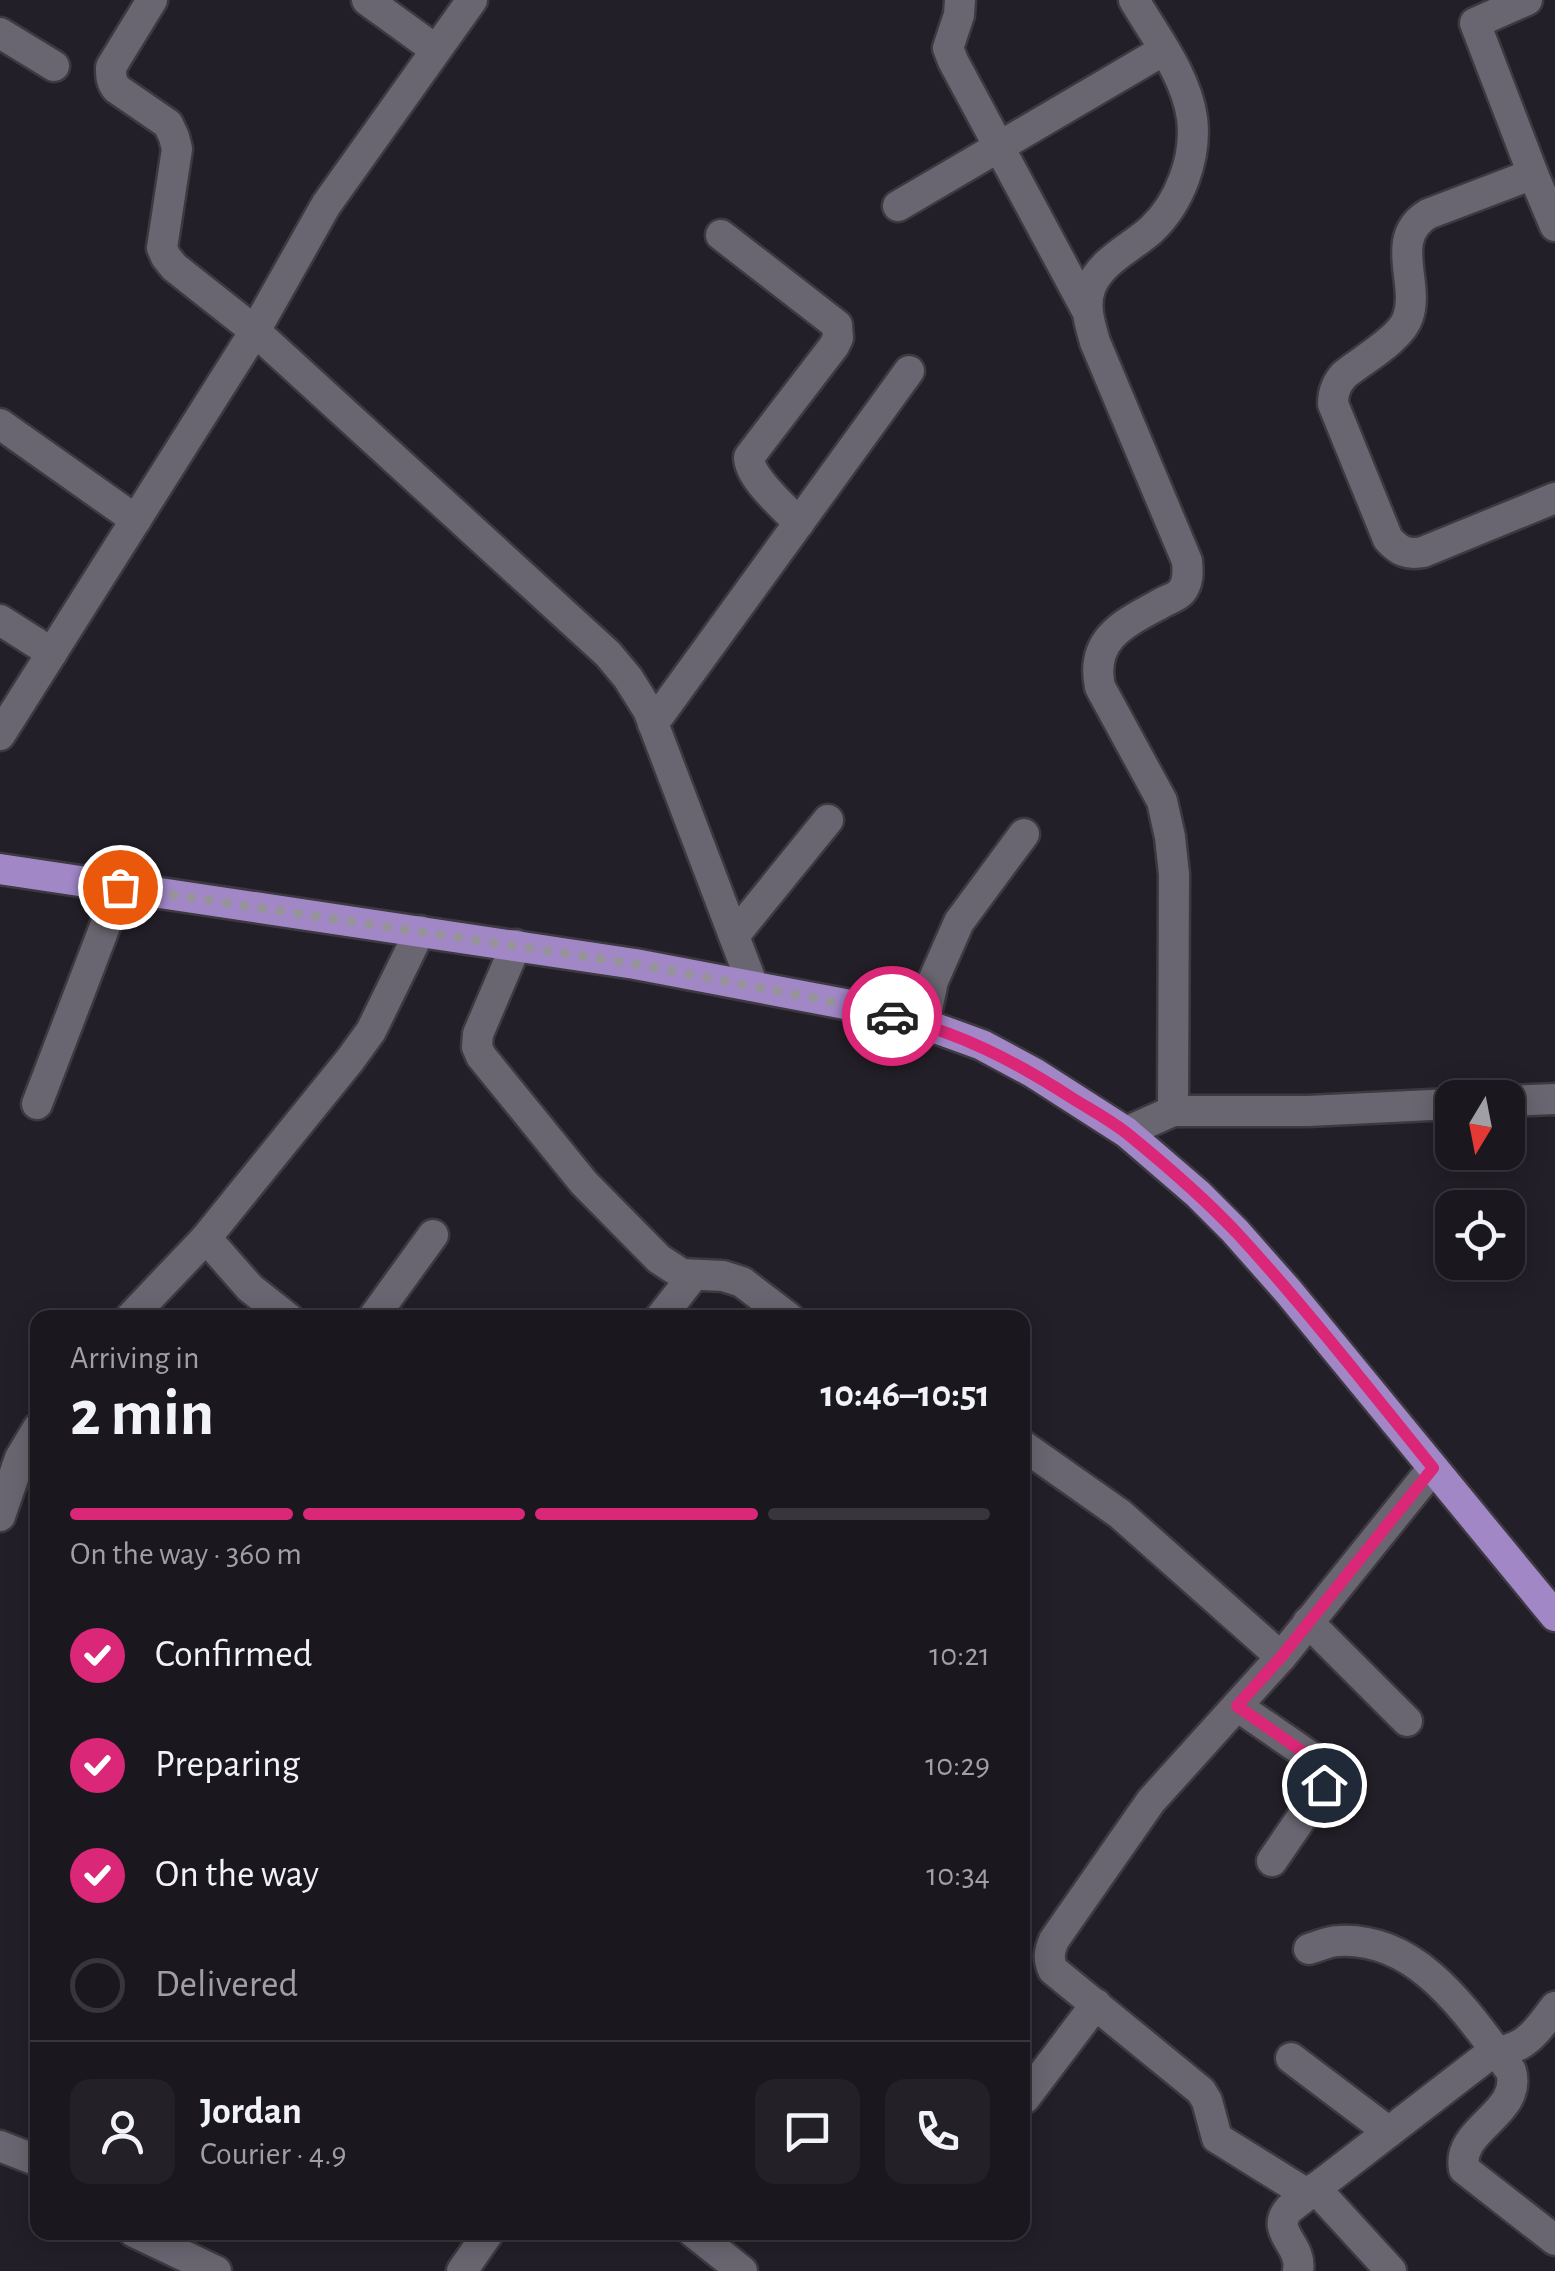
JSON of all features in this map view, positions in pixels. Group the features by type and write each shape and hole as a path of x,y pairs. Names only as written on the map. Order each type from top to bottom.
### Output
{"highway":[{"path":"0,870 420,930 753,986 924,1024 982,1046 1034,1073 1126,1132 1198,1194 1288,1291 1555,1616"}],"street":[{"path":"152,0 111,67 111,75 117,89 168,124 174,137 177,150 162,248 166,257 174,268 255,331 608,654 628,678 648,710 753,986"},
{"path":"367,0 436,50"},
{"path":"0,735 255,331 326,205 472,0"},
{"path":"960,0 960,15 948,48 1086,309 1096,342 1187,560 1188,578 1182,592 1118,628 1106,642 1096,671 1100,688 1162,800 1170,837 1174,874 1174,1111"},
{"path":"1086,309 1090,287 1100,274 1152,230 1172,206 1192,149 1192,118 1183,84 1134,0"},
{"path":"1527,0 1476,23 1555,226"},
{"path":"0,33 54,66"},
{"path":"898,206 1164,50"},
{"path":"1532,174 1418,220 1408,243 1408,320 1400,332 1344,375 1337,383 1333,404 1388,539 1399,550 1423,552 1555,498"},
{"path":"721,235 837,325 834,346 748,462 753,473 799,523"},
{"path":"653,724 909,371"},
{"path":"0,424 136,520"},
{"path":"0,620 52,653"},
{"path":"734,936 828,820"},
{"path":"924,1024 933,981 959,922 1024,834"},
{"path":"38,1104 120,887"},
{"path":"138,1310 206,1238 371,1030 420,930"},
{"path":"516,945 478,1034 481,1056 584,1182 658,1260 682,1274 724,1276 742,1282 779,1310"},
{"path":"1525,1100 1555,1099"},
{"path":"1126,1132 1174,1111 1435,1105"},
{"path":"378,1310 433,1235"},
{"path":"206,1238 250,1288 278,1310"},
{"path":"666,1310 693,1276"},
{"path":"0,1516 20,1458 30,1441"},
{"path":"1030,1450 1120,1514 1281,1657"},
{"path":"1391,2271 1311,2191 1216,2138 1201,2091 1053,1970 1035,1967 1151,1801 1281,1657 1433,1468"},
{"path":"1308,1622 1407,1721"},
{"path":"1237,1706 1314,1759 1326,1774 1324,1785 1272,1861"},
{"path":"1309,1948 1335,1941 1381,1946 1404,1956 1441,1985 1512,2071 1513,2091 1466,2148 1464,2169 1555,2240"},
{"path":"1030,2091 1096,2004"},
{"path":"1298,2271 1297,2253 1281,2225 1282,2217 1496,2052 1532,2036 1555,2007"},
{"path":"1291,2058 1389,2132"},
{"path":"0,2146 30,2158"},
{"path":"151,2240 216,2271"},
{"path":"471,2268 485,2240"},
{"path":"703,2240 742,2271"}],"way so far":[{"path":"120,887 635,964 892,1016"}],"route":[{"path":"892,1016 982,1046 1034,1073 1126,1132 1235,1231 1433,1468 1237,1706 1323,1766 1324,1785"}]}
